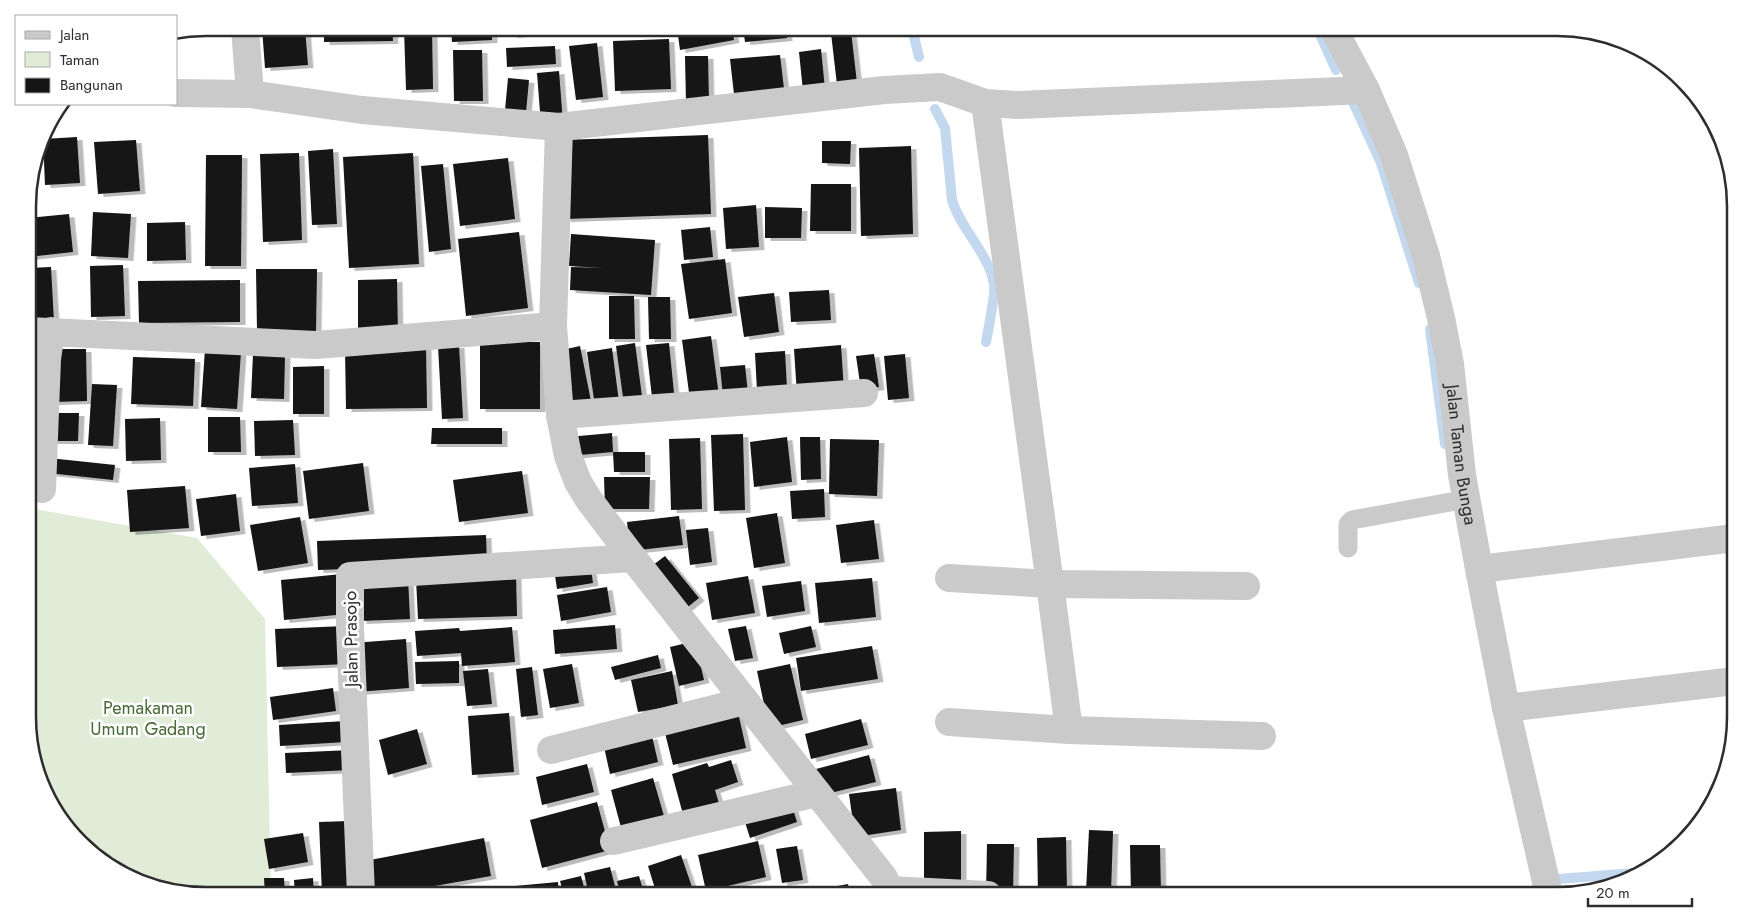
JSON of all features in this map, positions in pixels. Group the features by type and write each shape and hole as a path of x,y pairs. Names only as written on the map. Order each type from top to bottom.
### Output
{"street":[{"path":"246,36 250,94"},
{"name":"Jalan Taman Bunga","path":"1337,36 1366,90 1397,163 1426,256 1450,364 1463,500 1506,708 1547,886"},
{"path":"178,93 250,94 362,110 559,127 884,90 940,86 985,103 1028,105 1366,90"},
{"path":"985,103 1069,730"},
{"path":"559,127 553,326 560,415 568,456 578,482 589,500 633,558 884,878 888,886"},
{"path":"42,489 47,358 39,331 316,345 553,326"},
{"path":"560,415 864,393"},
{"path":"1479,570 1727,539"},
{"name":"Jalan Prasojo","path":"361,887 350,628 350,576 633,558"},
{"path":"949,578 1050,584 1246,586"},
{"path":"1506,708 1727,682"},
{"path":"550,750 745,701"},
{"path":"949,722 1069,730 1262,736"},
{"path":"614,841 817,793"}],"lane":[{"path":"1348,548 1348,524 1352,520 1463,500"}],"green space":[{"name":"Pemakaman Umum Gadang","path":"36,509 197,538 265,619 271,887 206,887 162,881 141,874 112,858 94,845 78,829 65,811 49,782 42,761 36,717"}],"building":[{"path":"263,36 306,36 308,65 265,68"},
{"path":"324,36 393,36 393,41 324,42"},
{"path":"404,36 432,36 433,89 406,90"},
{"path":"452,36 492,36 492,40 452,42"},
{"path":"678,36 733,36 734,40 680,50"},
{"path":"744,36 787,36 787,38 745,42"},
{"path":"831,36 852,36 857,83 837,85"},
{"path":"669,39 671,89 615,91 613,41"},
{"path":"597,43 603,97 576,100 569,46"},
{"path":"555,46 556,64 507,67 506,48"},
{"path":"821,49 825,89 803,91 799,52"},
{"path":"453,50 482,50 483,101 454,101"},
{"path":"780,55 785,97 735,103 730,59"},
{"path":"685,56 708,56 709,103 686,103"},
{"path":"559,71 563,123 541,125 537,73"},
{"path":"508,78 529,80 525,123 504,121"},
{"path":"708,135 711,214 565,219 562,140"},
{"path":"77,137 80,183 45,185 44,157 50,139"},
{"path":"136,140 140,191 98,194 94,142"},
{"path":"822,141 851,141 850,164 822,163"},
{"path":"911,146 913,234 861,236 859,148"},
{"path":"333,149 337,224 312,225 308,151"},
{"path":"299,153 302,240 263,242 260,154"},
{"path":"413,153 419,264 349,268 343,157"},
{"path":"206,155 242,155 241,266 205,266"},
{"path":"508,158 515,219 460,226 453,164"},
{"path":"443,164 451,249 429,252 421,166"},
{"path":"811,184 851,184 851,231 810,231"},
{"path":"756,205 759,247 726,249 723,208"},
{"path":"765,207 802,208 801,238 765,238"},
{"path":"93,212 131,214 128,258 91,256"},
{"path":"69,214 73,252 37,256 37,217"},
{"path":"185,222 186,260 147,261 147,223"},
{"path":"710,227 713,257 684,260 681,230"},
{"path":"519,232 528,308 466,316 458,239"},
{"path":"571,234 655,240 651,295 570,290 571,267 603,268 569,266"},
{"path":"725,259 732,313 689,319 681,264"},
{"path":"123,265 125,316 91,317 90,266"},
{"path":"51,267 54,322 37,323 37,268"},
{"path":"256,269 317,269 316,331 257,331"},
{"path":"397,279 398,336 358,337 358,280"},
{"path":"240,280 240,322 139,323 138,281"},
{"path":"829,290 831,320 791,322 789,292"},
{"path":"774,293 779,332 744,337 738,297"},
{"path":"609,296 634,296 635,339 609,339"},
{"path":"648,297 670,297 671,339 649,339"},
{"path":"711,336 719,396 690,400 682,340"},
{"path":"480,342 540,342 540,409 480,409"},
{"path":"635,343 643,404 624,405 616,346"},
{"path":"669,343 675,403 653,406 646,345"},
{"path":"459,345 463,418 442,419 438,346"},
{"path":"841,345 844,391 797,395 794,349"},
{"path":"580,346 592,406 574,409 562,350"},
{"path":"426,347 427,408 346,409 345,348"},
{"path":"612,348 619,402 595,406 587,352"},
{"path":"51,349 86,349 87,401 52,402"},
{"path":"205,349 241,352 237,409 201,407"},
{"path":"785,351 787,389 757,391 755,353"},
{"path":"253,354 285,355 284,399 251,398"},
{"path":"874,354 879,387 861,390 856,356"},
{"path":"905,354 909,398 888,400 884,356"},
{"path":"133,357 195,359 193,406 131,404"},
{"path":"745,365 748,394 723,396 720,367"},
{"path":"324,366 324,414 293,414 293,367"},
{"path":"92,384 117,385 113,446 88,445"},
{"path":"46,413 79,413 78,441 45,441"},
{"path":"208,417 240,417 241,452 208,452"},
{"path":"160,418 161,460 126,461 125,419"},
{"path":"293,420 295,455 255,456 254,421"},
{"path":"432,428 502,428 502,444 431,444"},
{"path":"612,433 613,452 569,456 568,437"},
{"path":"743,434 745,510 714,511 711,435"},
{"path":"787,437 792,482 754,487 750,442"},
{"path":"800,437 820,437 821,479 801,480"},
{"path":"700,438 702,509 671,510 669,439"},
{"path":"830,439 879,440 877,496 829,494"},
{"path":"613,452 645,452 645,472 614,472"},
{"path":"49,458 115,465 113,480 48,473"},
{"path":"363,463 369,511 309,519 303,471"},
{"path":"295,464 298,503 252,506 249,468"},
{"path":"522,471 528,513 459,522 453,480"},
{"path":"604,477 650,477 649,509 605,509"},
{"path":"185,486 189,528 130,532 127,490"},
{"path":"824,489 825,517 792,519 790,491"},
{"path":"236,494 240,531 201,536 196,499"},
{"path":"777,513 785,563 754,568 746,518"},
{"path":"679,516 683,545 630,551 627,522"},
{"path":"300,517 308,563 258,571 250,525"},
{"path":"874,520 879,559 841,563 836,525"},
{"path":"708,528 712,562 690,565 686,530"},
{"path":"486,535 487,564 318,570 317,541"},
{"path":"665,556 699,598 684,610 649,568"},
{"path":"590,563 593,583 557,589 554,569"},
{"path":"342,574 346,614 284,620 281,580"},
{"path":"516,575 517,616 418,619 416,579"},
{"path":"748,576 755,613 712,620 706,583"},
{"path":"408,578 410,619 361,621 360,580"},
{"path":"872,578 876,617 819,623 815,583"},
{"path":"801,581 805,611 767,617 762,586"},
{"path":"607,587 611,612 561,621 557,595"},
{"path":"615,625 617,649 555,654 553,630"},
{"path":"345,626 347,664 277,667 275,629"},
{"path":"746,626 753,658 735,661 728,629"},
{"path":"811,626 816,647 784,654 779,633"},
{"path":"512,627 515,662 462,666 461,653 417,656 415,631 459,628 460,631"},
{"path":"406,639 409,688 356,692 352,643"},
{"path":"695,641 704,680 679,686 670,647"},
{"path":"872,646 878,679 801,691 796,658"},
{"path":"658,655 661,668 615,680 611,667"},
{"path":"459,661 459,683 416,684 415,662"},
{"path":"572,664 579,703 550,708 543,669"},
{"path":"790,664 803,720 769,728 757,671"},
{"path":"532,667 538,715 521,717 516,669"},
{"path":"488,669 492,704 467,706 463,671"},
{"path":"672,671 678,705 638,712 631,680"},
{"path":"333,688 336,711 273,720 270,697"},
{"path":"737,708 746,748 673,765 663,725"},
{"path":"509,713 514,772 472,775 468,716"},
{"path":"861,719 868,745 811,759 805,734"},
{"path":"345,721 346,742 280,746 279,725"},
{"path":"417,729 427,764 388,775 379,740"},
{"path":"652,736 658,762 610,774 604,747"},
{"path":"351,750 351,770 286,773 285,753"},
{"path":"869,755 876,782 822,795 816,769"},
{"path":"731,760 738,782 715,790 720,807 684,818 672,774 707,763 709,767"},
{"path":"587,764 594,792 542,805 536,777"},
{"path":"653,778 666,823 623,835 611,790"},
{"path":"896,788 901,830 855,837 849,794"},
{"path":"597,802 610,850 542,868 530,820"},
{"path":"791,803 797,822 750,838 744,819"},
{"path":"350,821 354,887 322,887 319,822"},
{"path":"1089,830 1113,831 1111,886 1086,886"},
{"path":"961,831 961,886 924,886 924,832"},
{"path":"303,833 308,862 269,869 264,839"},
{"path":"1066,837 1067,886 1038,886 1037,838"},
{"path":"484,838 491,876 430,887 370,887 365,861"},
{"path":"758,841 766,877 725,887 705,887 698,855"},
{"path":"987,844 1014,844 1013,886 986,886"},
{"path":"1130,845 1160,845 1161,886 1131,886"},
{"path":"797,846 803,880 782,883 776,849"},
{"path":"681,855 692,887 654,887 648,866"},
{"path":"610,867 615,887 587,887 584,873"},
{"path":"581,876 584,887 562,887 560,881"},
{"path":"639,876 642,887 619,887 617,881"},
{"path":"264,878 284,878 285,887 265,887"},
{"path":"313,878 314,887 294,887 294,880"},
{"path":"558,882 558,887 515,887"},
{"path":"848,884 848,887 835,887"}],"waterway":[{"path":"914,36 919,57"},
{"path":"1321,36 1336,70"},
{"path":"1352,100 1381,163 1419,283"},
{"path":"935,109 945,128 952,200 956,211 986,262 994,284 993,303 986,342"},
{"path":"1430,329 1445,444"},
{"path":"1558,879 1620,874"}]}
